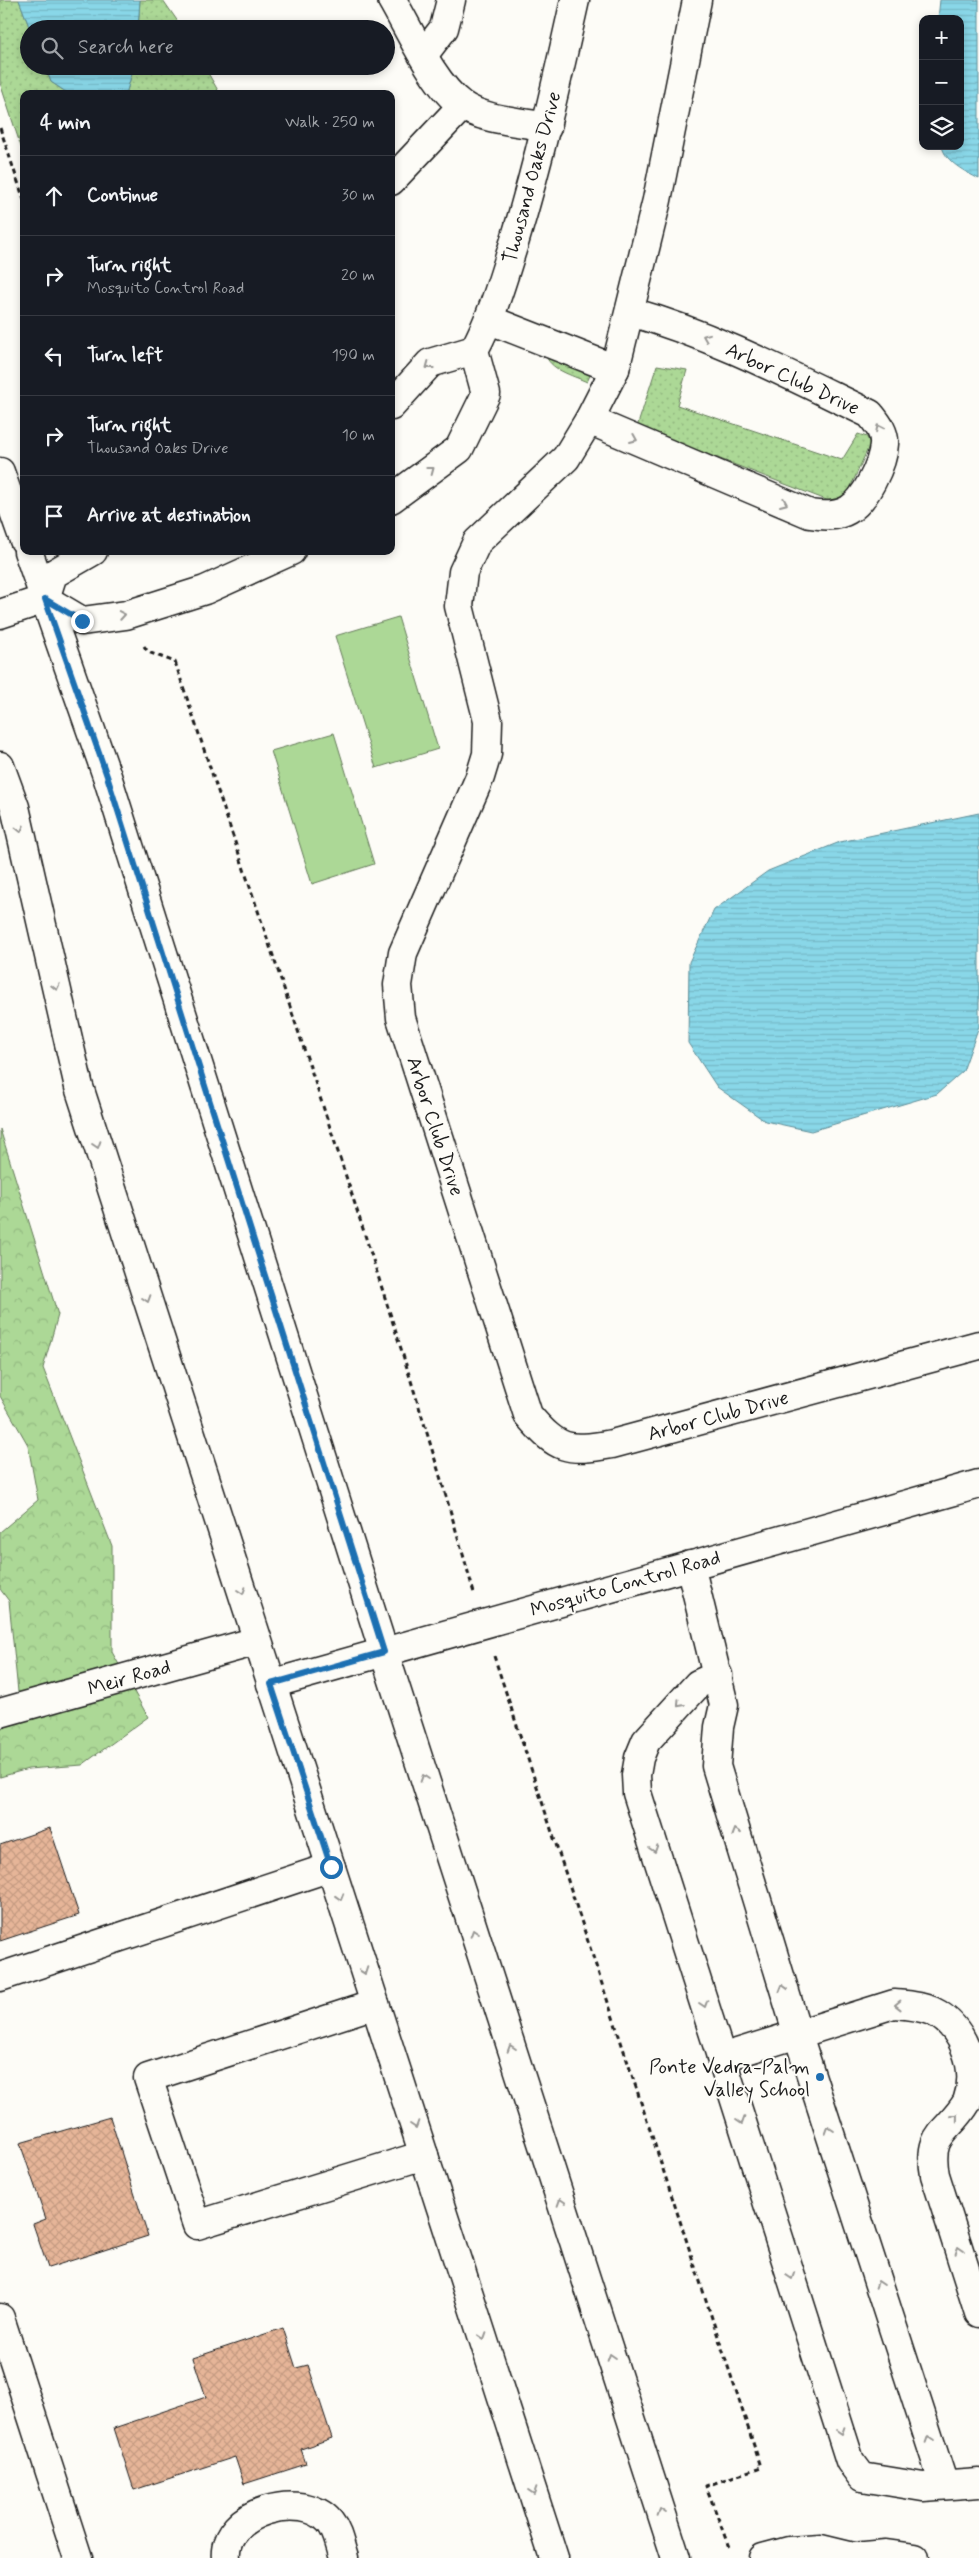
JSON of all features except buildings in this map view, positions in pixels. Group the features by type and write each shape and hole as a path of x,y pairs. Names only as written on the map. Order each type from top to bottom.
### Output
{"street":[{"path":"392,0 440,83 462,106 484,115 547,127"},
{"path":"424,54 444,28 451,0"},
{"name":"Thousand Oaks Drive","path":"474,350 490,320 547,127 575,0"},
{"name":"Arbor Club Drive","path":"697,0 657,200 631,312 615,369 589,420 566,458 477,542 463,572 459,606 488,721 488,754 480,777 403,953 398,985 401,1018 528,1415 547,1437 556,1444 584,1448 612,1444 979,1345"},
{"path":"395,177 462,106"},
{"name":"Arbor Club Drive","path":"589,420 810,514 827,517 848,510 863,494 878,469 884,444 880,427 870,414 736,349 680,326 631,312"},
{"path":"490,320 615,369"},
{"path":"395,402 430,363 474,350 486,394 459,449 395,496"},
{"path":"0,472 20,529"},
{"path":"29,555 107,776 384,1652 676,2558"},
{"path":"45,599 53,574 87,555"},
{"path":"0,614 45,599 82,621 126,615 205,590 281,555"},
{"path":"0,766 15,807 79,1087 554,2558"},
{"name":"Mosquito Control Road","path":"271,1684 979,1484"},
{"path":"690,1565 724,1705 719,1726 716,1766 798,2034 944,2485"},
{"name":"Meir Road","path":"0,1713 257,1641"},
{"path":"718,1675 698,1684 646,1741 639,1758 636,1775 636,1793 850,2461 862,2477 923,2487 979,2483"},
{"path":"0,1978 331,1867"},
{"path":"375,2004 148,2078 197,2225 424,2155"},
{"path":"721,2058 894,2004 915,2006 932,2012 947,2021 960,2033 969,2048 974,2068 973,2085 967,2102 935,2141 932,2158 935,2175 979,2313"},
{"path":"0,2318 78,2558"},
{"path":"226,2558 229,2538 239,2526 260,2514 287,2507 309,2509 329,2522 337,2535 344,2558"},
{"path":"763,2558 789,2551 820,2549 854,2557 886,2554 915,2558"}],"path":[{"path":"0,128 20,188"},
{"path":"126,615 148,652 175,662 435,1456 483,1623 761,2467 706,2486 733,2558"}],"green space":[{"path":"0,0 19,0 27,20 20,20 20,75 48,75 51,82 63,90 20,90 20,144 0,83"},
{"path":"140,0 163,0 177,20 139,20"},
{"path":"131,75 209,75 218,90 127,90"},
{"path":"564,333 598,350 600,354 587,382 556,368 547,359 545,353 554,334"},
{"path":"657,365 687,370 677,405 842,460 858,434 867,437 870,444 842,506 637,427"},
{"path":"398,617 438,749 376,768 335,636"},
{"path":"334,733 374,864 312,884 271,751"},
{"path":"0,1129 58,1315 43,1368 112,1546 112,1652 148,1717 82,1765 28,1769 0,1777 0,1728 21,1722 9,1601 0,1589 0,1532 38,1500 28,1445 0,1396"}],"water":[{"path":"19,0 140,0 139,20 27,20"},
{"path":"940,0 979,0 979,179 952,162 943,150 964,150 964,15 938,15"},
{"path":"48,75 131,75 127,90 63,90 51,82"},
{"path":"979,813 979,1026 963,1071 937,1094 811,1131 765,1121 717,1087 688,1043 689,962 714,910 768,871 840,842"}],"place":[{"name":"Ponte Vedra-Palm Valley School","path":"820,2077"}],"route":[{"path":"82,621 45,599 107,776 384,1652 271,1684 331,1867"}]}
